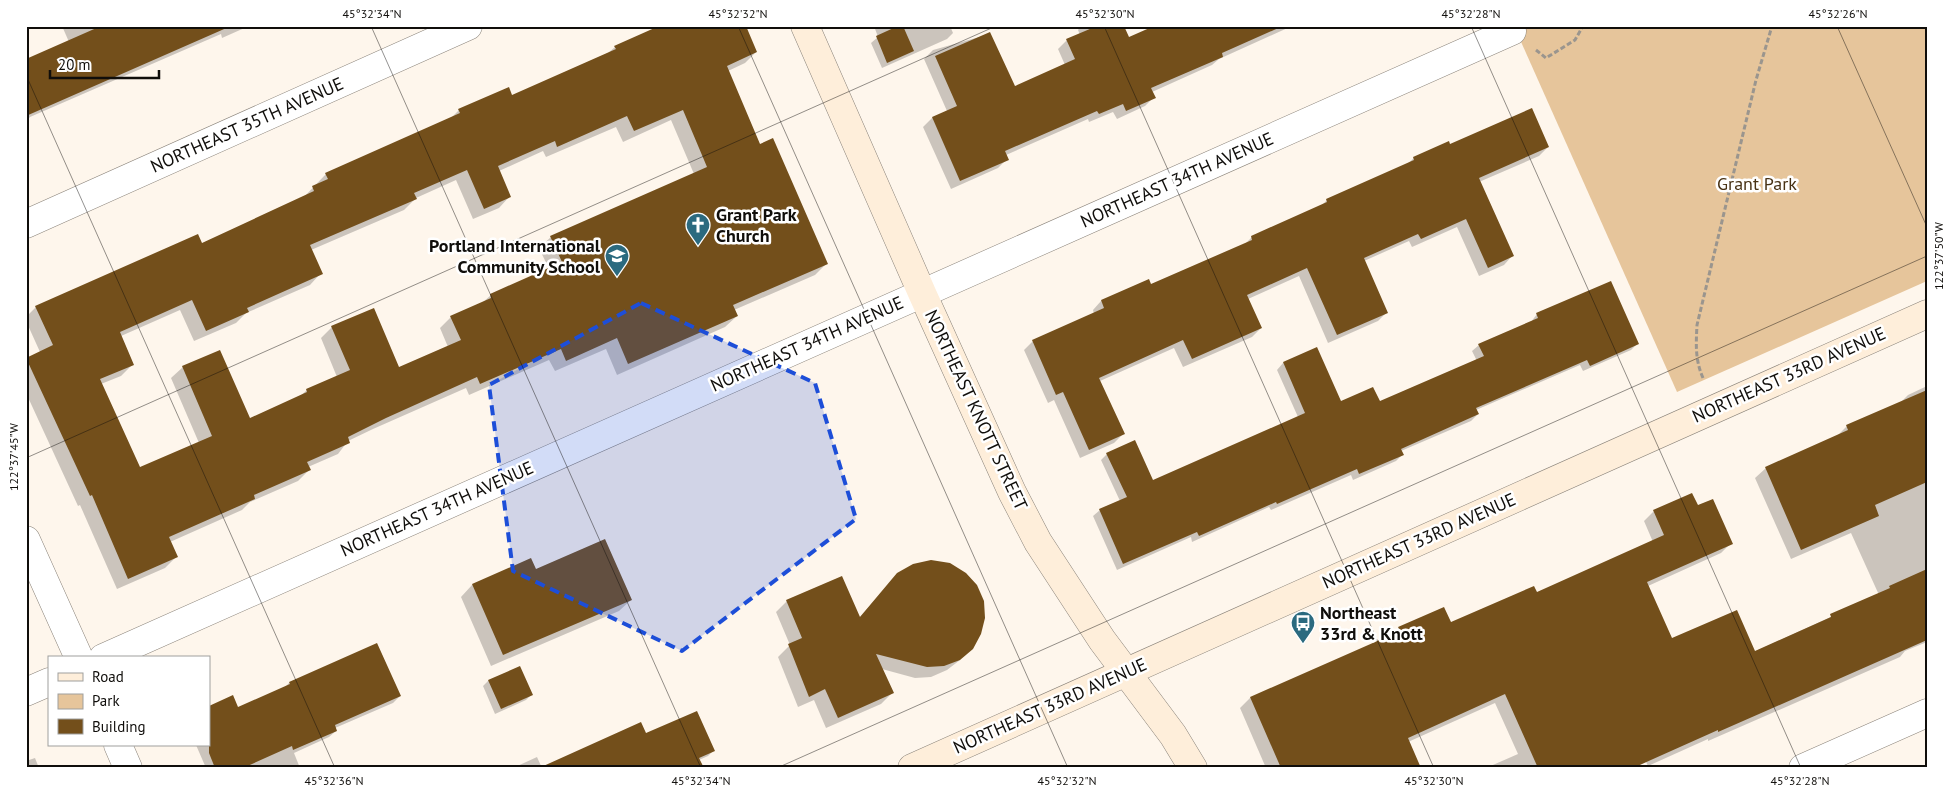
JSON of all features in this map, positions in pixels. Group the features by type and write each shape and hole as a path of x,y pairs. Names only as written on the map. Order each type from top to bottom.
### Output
{"main road":[{"name":"NORTHEAST KNOTT STREET","path":"805,26 922,293 1012,492 1038,542 1091,624 1173,735 1193,768"},
{"name":"NORTHEAST 33RD AVENUE","path":"912,768 1927,314"}],"street":[{"name":"NORTHEAST 35TH AVENUE","path":"26,224 468,26"},
{"name":"NORTHEAST 34TH AVENUE","path":"107,656 1512,31"},
{"path":"26,540 78,656"},
{"path":"26,692 48,682"},
{"path":"1803,768 1927,713"},
{"path":"118,746 128,768"}],"path":[{"path":"1512,31 1546,58 1575,40 1583,26"},
{"path":"1716,407 1698,367 1696,350 1697,325 1756,80 1772,26"}],"highlighted area":[{"path":"641,303 815,383 856,519 682,651 513,571 489,385"}],"green space":[{"name":"Grant Park","path":"1514,26 1927,26 1927,281 1677,392"}],"building":[{"path":"101,26 231,26 26,116 26,59"},
{"path":"659,26 746,26 757,52 727,66 760,144 773,138 828,264 733,305 738,316 628,364 617,338 566,361 561,349 480,384 477,377 348,437 350,443 307,462 311,470 254,495 255,499 169,537 178,557 128,579 92,495 90,496 26,358 53,345 35,306 198,234 202,243 314,191 312,186 328,179 325,173 460,113 458,109 509,87 512,95 616,49 614,46","holes":["683,110 707,167 550,236 562,262 490,294 491,298 450,316 461,340 399,367 374,308 331,326 350,370 306,389 307,392 250,418 220,350 182,366 212,436 140,467 100,379 134,365 120,332 192,300 206,331 249,312 247,308 323,274 310,245 417,199 414,193 467,170 484,209 511,197 498,166 555,141 557,147 627,116 634,131"]},
{"path":"898,26 903,26 914,51 887,63 876,36"},
{"path":"1097,26 1124,26 1129,37 1154,26 1283,26 1222,53 1223,57 1151,88 1156,98 1126,111 1123,104 1099,114 1097,111 1005,151 1009,160 960,181 932,117 957,106 935,56 990,32 1015,86 1075,59 1066,39"},
{"path":"1532,108 1549,147 1479,178 1514,256 1488,268 1466,219 1421,239 1418,234 1364,258 1388,313 1337,335 1307,268 1247,295 1262,328 1192,359 1183,340 1099,378 1125,434 1089,450 1063,392 1056,395 1032,340 1104,308 1101,300 1149,279 1151,284 1252,240 1251,236 1327,202 1326,199 1414,160 1413,157 1449,141 1450,144"},
{"path":"1611,281 1639,344 1590,366 1587,360 1476,408 1479,414 1401,449 1404,455 1359,474 1357,469 1199,536 1197,532 1123,564 1099,509 1127,497 1106,453 1135,440 1153,480 1305,413 1283,362 1317,347 1341,401 1373,387 1380,401 1484,356 1478,344 1538,318 1536,313"},
{"path":"1927,390 1927,482 1875,505 1879,516 1801,550 1765,467 1848,430 1846,425"},
{"path":"1692,493 1698,505 1713,499 1733,544 1647,582 1672,638 1737,610 1755,651 1831,617 1830,614 1890,588 1889,586 1927,569 1927,640 1633,768 1538,768 1505,694 1408,738 1421,768 1281,768 1250,697 1400,631 1398,627 1444,607 1451,622 1534,586 1537,592 1664,535 1653,510"},
{"path":"605,539 632,600 503,655 472,584 531,558 536,569"},
{"path":"931,560 950,563 966,573 977,585 984,601 985,618 981,634 973,649 960,660 944,666 927,667 876,654 894,693 838,718 825,689 809,697 788,644 802,638 786,600 842,576 860,617 897,573 913,564"},
{"path":"377,643 401,696 335,725 337,731 293,750 292,746 243,768 215,768 209,753 210,706 233,695 238,707 290,684 289,682"},
{"path":"520,666 533,695 501,709 488,680"},
{"path":"697,711 715,751 699,758 704,768 539,768 641,722 646,733"}],"place":[{"name":"Grant Park Church","path":"698,246"},
{"name":"Portland International Community School","path":"617,277"},
{"name":"Northeast 33rd & Knott","path":"1303,644"}]}
